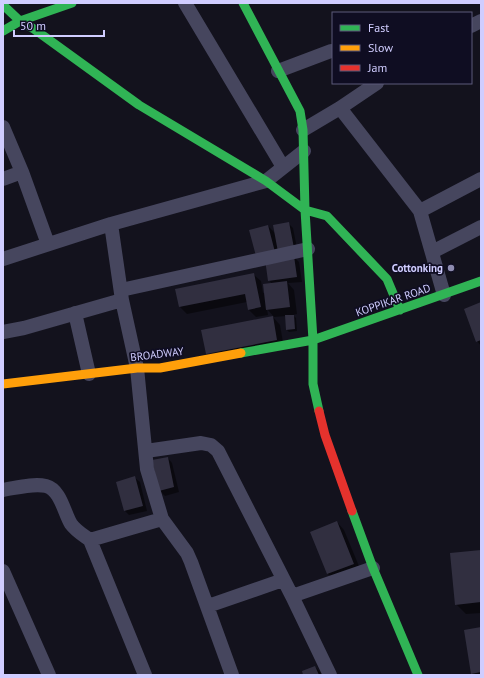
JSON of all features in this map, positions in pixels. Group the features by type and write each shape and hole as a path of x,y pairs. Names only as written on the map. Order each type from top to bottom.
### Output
{"street":[{"path":"3,31 20,21 72,3"},
{"path":"185,3 283,167"},
{"path":"243,3 300,110 304,130 305,210 313,340 313,384 325,435 373,568 418,675"},
{"path":"3,5 20,21 34,29 139,105 266,181 305,210 327,216 387,279 400,310"},
{"path":"472,26 481,21"},
{"path":"278,71 331,51"},
{"path":"304,130 376,84"},
{"path":"340,108 420,211 444,295"},
{"path":"3,127 22,172 48,244"},
{"path":"3,259 111,224 266,181 304,151"},
{"path":"3,179 22,172"},
{"path":"420,211 481,179"},
{"path":"111,224 121,295 137,368 147,469 162,519 187,553 208,606 232,675"},
{"path":"432,252 481,227"},
{"path":"3,332 24,328 75,313 121,295 308,249"},
{"name":"KOPPIKAR ROAD","path":"313,340 481,281"},
{"path":"75,313 89,374"},
{"name":"BROADWAY","path":"3,384 137,368 160,368 313,340"},
{"path":"146,452 201,443 211,445 218,451 292,596 330,675"},
{"path":"3,490 37,485 48,486 58,495 71,524 90,540 145,675"},
{"path":"90,540 162,519"},
{"path":"292,596 373,568"},
{"path":"3,571 49,675"},
{"path":"208,606 283,580"}],"building":[{"path":"289,222 294,248 278,252 273,225"},
{"path":"268,225 275,252 256,256 249,230"},
{"path":"294,256 297,277 268,281 265,259"},
{"path":"254,273 261,307 248,310 245,294 179,307 175,289"},
{"path":"287,281 290,307 266,310 263,284"},
{"path":"481,302 481,340 476,342 464,309"},
{"path":"285,315 294,315 295,329 286,330"},
{"path":"273,316 277,340 206,354 201,330"},
{"path":"168,457 174,487 159,491 152,460"},
{"path":"135,476 143,506 124,511 116,482"},
{"path":"337,521 354,564 327,574 310,532"},
{"path":"481,550 481,602 455,605 450,553"},
{"path":"481,627 481,672 471,674 464,630"},
{"path":"315,666 319,675 303,675 302,671"}],"traffic: fast":[{"path":"3,31 20,21 72,3"},
{"path":"243,3 300,111 303,130 305,210 313,340 313,384 319,411"},
{"path":"3,5 20,21 34,29 139,105 266,181 305,210 327,216 387,279 400,310"},
{"path":"241,353 313,340 481,281"},
{"path":"352,511 373,568 418,675"}],"traffic: slow":[{"path":"3,384 137,368 160,368 241,353"}],"traffic: jam":[{"path":"319,411 325,435 352,511"}],"place":[{"name":"Cottonking","path":"451,268"}]}
